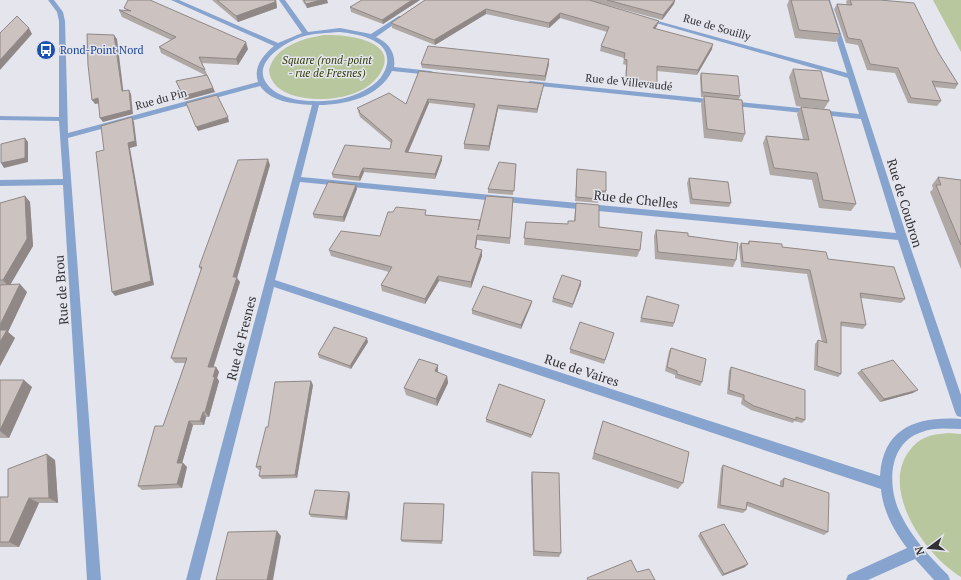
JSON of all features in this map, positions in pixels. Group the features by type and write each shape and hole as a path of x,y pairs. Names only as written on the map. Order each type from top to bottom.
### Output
{"street":[{"name":"Rue de Brou","path":"51,0 60,12 62,21 64,119 94,580"},
{"path":"174,0 278,45"},
{"path":"282,0 306,34"},
{"name":"Rue de Coubron","path":"827,0 902,237 961,412"},
{"path":"371,37 409,12"},
{"name":"Rue de Souilly","path":"638,17 852,76"},
{"path":"340,30 357,32 371,37 382,43 389,50 392,59 390,69 384,80 355,97 336,102 316,104 288,100 268,90 262,83 259,73 261,63 278,45 306,34 340,30"},
{"path":"390,69 439,74"},
{"name":"Rue de Villevaudé","path":"518,82 865,118"},
{"name":"Rue du Pin","path":"65,136 262,83"},
{"name":"Rue de Fresnes","path":"193,580 316,104"},
{"path":"0,118 64,119"},
{"name":"Rue de Chelles","path":"296,179 902,237"},
{"path":"0,183 68,182"},
{"name":"Rue de Vaires","path":"270,282 885,484"},
{"path":"943,580 916,551 894,517 885,484 887,460 898,441 915,428 938,423 961,424"},
{"path":"853,580 916,551"}],"green space":[{"path":"933,0 961,0 961,52"},
{"name":"Square (rond-point - rue de Fresnes)","path":"325,35 356,38 377,46 383,53 385,61 381,72 374,81 365,88 353,94 328,99 303,98 283,91 276,86 271,79 269,70 277,55 284,49 300,41"},
{"path":"948,433 961,434 961,577 935,555 922,540 904,505 900,488 901,470 907,454 911,449 924,438 932,435"}],"building":[{"path":"128,0 150,0 246,42 236,59 199,57 205,70 159,47 176,37 119,10 131,11 124,8"},
{"path":"217,0 275,0 275,2 236,16"},
{"path":"304,0 321,0 306,4"},
{"path":"362,0 412,0 382,20 350,7"},
{"path":"425,0 589,0 659,21 653,28 713,44 698,70 657,66 657,83 626,80 627,60 624,59 625,53 601,46 609,27 560,13 549,23 486,9 434,40 391,23"},
{"path":"607,0 675,0 663,15"},
{"path":"791,0 829,0 840,34 799,30"},
{"path":"850,0 880,0 914,3 938,52 958,84 932,81 941,101 911,98 898,68 870,64 861,40 848,38 837,4 852,5"},
{"path":"17,16 29,28 0,60 0,33"},
{"path":"87,34 114,35 122,91 129,90 131,110 100,118 98,98 92,100 88,65"},
{"path":"428,46 549,59 545,76 421,64"},
{"path":"793,69 821,71 829,101 800,98"},
{"path":"419,71 544,84 537,109 498,105 489,146 464,144 475,104 428,99 405,152 442,156 435,174 363,168 359,177 332,174 345,145 390,149 392,140 359,112 360,111 357,108 389,93 406,104"},
{"path":"701,73 738,76 740,96 702,92"},
{"path":"207,75 213,88 183,96 176,81"},
{"path":"217,95 228,117 196,127 186,103"},
{"path":"704,96 742,100 745,134 707,129"},
{"path":"801,107 830,110 856,204 823,200 817,173 774,168 766,136 809,140"},
{"path":"132,117 135,141 128,143 151,281 112,292 96,152 104,150 101,126"},
{"path":"25,138 25,158 1,163 1,144"},
{"path":"268,159 233,277 237,277 208,367 216,367 205,412 203,412 200,421 189,421 177,463 183,463 177,484 138,486 155,426 163,426 187,358 171,358 202,267 199,267 238,160"},
{"path":"499,162 516,164 514,191 488,189"},
{"path":"577,169 606,172 606,191 599,191 599,199 576,197"},
{"path":"938,177 961,180 961,245 936,185 941,185"},
{"path":"689,178 728,182 731,203 692,199"},
{"path":"328,182 356,185 343,217 313,214"},
{"path":"25,196 27,239 3,280 0,280 0,203"},
{"path":"486,196 513,198 510,238 477,235 475,248 482,250 471,282 438,276 425,299 381,285 392,267 329,250 341,231 380,236 388,212 393,212 396,207 426,210 425,215 480,220 478,230"},
{"path":"576,203 599,205 599,227 642,232 640,250 524,238 526,222 568,224 568,221 575,221"},
{"path":"656,230 688,233 688,236 738,243 736,260 658,252"},
{"path":"749,241 782,244 782,247 826,252 828,259 894,267 905,299 860,293 866,325 841,322 841,374 817,366 818,340 827,343 810,270 743,262 741,243 749,244"},
{"path":"562,275 581,281 573,304 553,298"},
{"path":"20,284 0,325 0,285"},
{"path":"483,286 532,301 521,325 472,310"},
{"path":"647,296 679,305 674,323 641,318"},
{"path":"580,322 614,333 605,360 570,349"},
{"path":"334,327 367,338 350,366 318,354"},
{"path":"0,330 7,330 0,342"},
{"path":"671,348 706,359 702,382 677,374 677,371 667,367"},
{"path":"419,359 438,365 435,371 447,376 436,399 404,388"},
{"path":"893,360 918,390 884,399 861,370"},
{"path":"731,367 805,390 805,420 796,417 796,420 754,406 744,400 744,395 729,390"},
{"path":"0,380 24,380 0,430"},
{"path":"311,381 295,475 259,476 261,466 256,467 266,427 268,427 275,382"},
{"path":"499,384 545,400 532,435 486,419"},
{"path":"603,421 689,452 683,483 594,453"},
{"path":"47,454 49,498 29,498 9,542 0,542 0,497 8,497 8,469"},
{"path":"723,465 783,487 784,478 829,493 828,532 747,502 746,510 720,505"},
{"path":"532,472 559,473 561,553 534,551"},
{"path":"315,490 349,492 345,517 309,514"},
{"path":"404,503 444,504 442,541 401,540"},
{"path":"724,524 748,564 724,574 700,533"},
{"path":"277,531 267,580 216,580 228,532"},
{"path":"631,560 637,572 649,569 655,580 588,580 587,578"}],"place":[{"name":"Rond-Point Nord","path":"46,50"}]}
